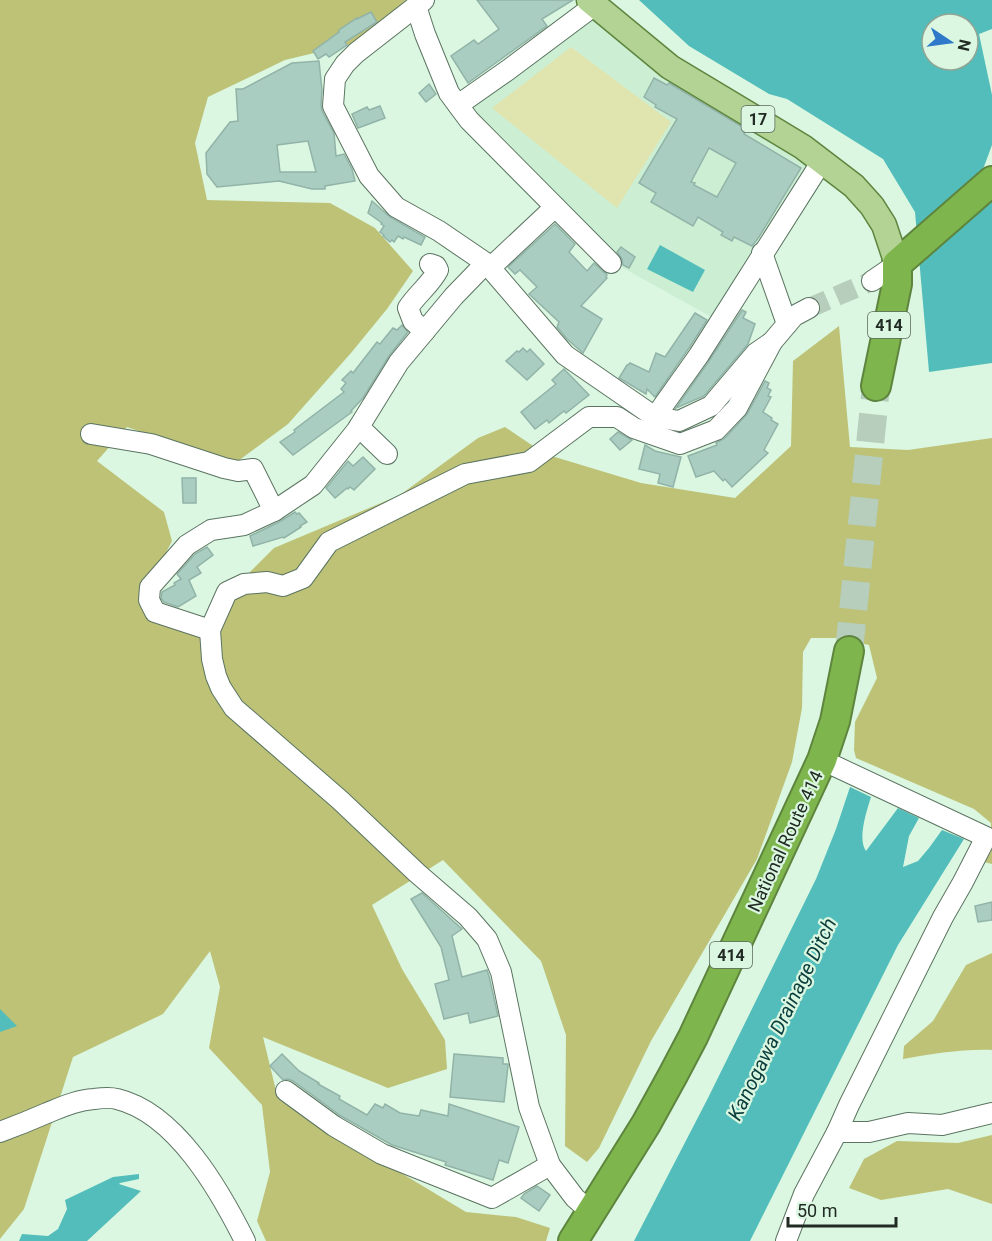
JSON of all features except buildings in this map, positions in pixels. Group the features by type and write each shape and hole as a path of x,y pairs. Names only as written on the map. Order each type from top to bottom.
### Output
{"highway":[{"path":"904,258 992,181"},
{"name":"414","path":"876,386 904,258"},
{"name":"National Route 414","path":"573,1241 646,1124 683,1056 822,760 835,721 849,651"}],"main road":[{"name":"17","path":"592,3 670,66 803,147 854,186 872,206 904,258"}],"street":[{"path":"611,263 470,120 449,93 425,34 420,3 345,64 335,79 333,106 369,176 396,207 439,231 488,265 565,355 655,417 679,421 711,406 756,353 772,342"},
{"path":"458,105 508,70 592,3"},
{"path":"655,417 699,355 822,161"},
{"path":"210,630 155,612 148,600 150,586 187,545 211,530 244,525 274,511 313,485 359,427 399,362 454,296 555,207"},
{"path":"762,253 787,324"},
{"path":"872,281 904,258"},
{"path":"425,331 413,321 408,308 438,270 436,266 430,264"},
{"path":"591,1212 575,1198 550,1165 529,1107 501,972 487,939 468,917 417,873 340,800 234,708 220,688 216,676 210,630 227,592 244,584 267,582 283,586 303,578 329,542 465,474 529,462 589,417 616,417 634,429 680,444 716,430 737,408 772,342 794,316 808,308"},
{"path":"359,427 387,454"},
{"path":"98,440 152,444 224,468 238,471 253,469 274,511"},
{"path":"786,1241 804,1194 943,917 986,837 822,760"},
{"path":"286,1091 334,1126 382,1154 492,1198 550,1165"},
{"path":"0,1132 74,1102 115,1098 134,1104 154,1116 191,1153 209,1177 245,1241"},
{"path":"837,1132 869,1132 908,1123 942,1125 992,1113"}],"shaded area":[{"path":"594,17 810,168 715,319 616,264 469,107"},
{"path":"571,47 671,122 617,208 492,108"}],"green space":[{"path":"0,0 406,0 360,42 285,60 208,97 195,143 207,200 330,203 375,228 413,271 387,309 288,424 234,464 127,427 97,461 164,512 172,541 140,603 188,634 274,548 400,495 478,438 505,427 545,454 641,483 735,498 791,446 793,361 839,326 850,447 908,450 992,438 992,864 984,862 991,852 991,823 974,809 856,758 855,722 877,678 869,645 836,638 811,638 803,652 802,708 792,762 757,859 651,1041 599,1148 587,1162 565,1146 566,1035 541,961 443,860 372,905 402,969 445,1040 447,1069 388,1088 263,1037 278,1099 466,1212 516,1217 550,1228 546,1241 266,1241 257,1221 270,1172 262,1105 209,1048 220,987 210,951 163,1014 73,1057 24,1209 0,1239"},
{"path":"992,953 992,1050 958,1051 903,1059 904,1046 933,1021 966,965"},
{"path":"992,1135 992,1204 948,1189 881,1200 849,1188 864,1159 897,1141 958,1143"}],"water":[{"path":"639,0 992,0 992,29 980,34 980,12 920,12 920,72 980,72 980,39 992,95 992,145 982,172 992,194 992,363 929,372 915,212 883,159 787,99 769,94 689,46"},
{"path":"660,245 705,270 693,292 647,269"},
{"name":"Kanogawa Drainage Ditch","path":"850,787 871,797 862,839 866,851 898,808 919,818 909,836 903,867 918,861 942,830 964,839 898,945 750,1241 634,1241 708,1098 816,879"},
{"path":"0,1009 17,1026 0,1032"},
{"path":"139,1174 139,1179 119,1184 141,1191 87,1241 19,1241 22,1234 48,1236 58,1229 67,1209 65,1200 113,1177"}],"tunnel":[{"path":"809,308 872,281"},
{"path":"849,651 876,386"}]}
